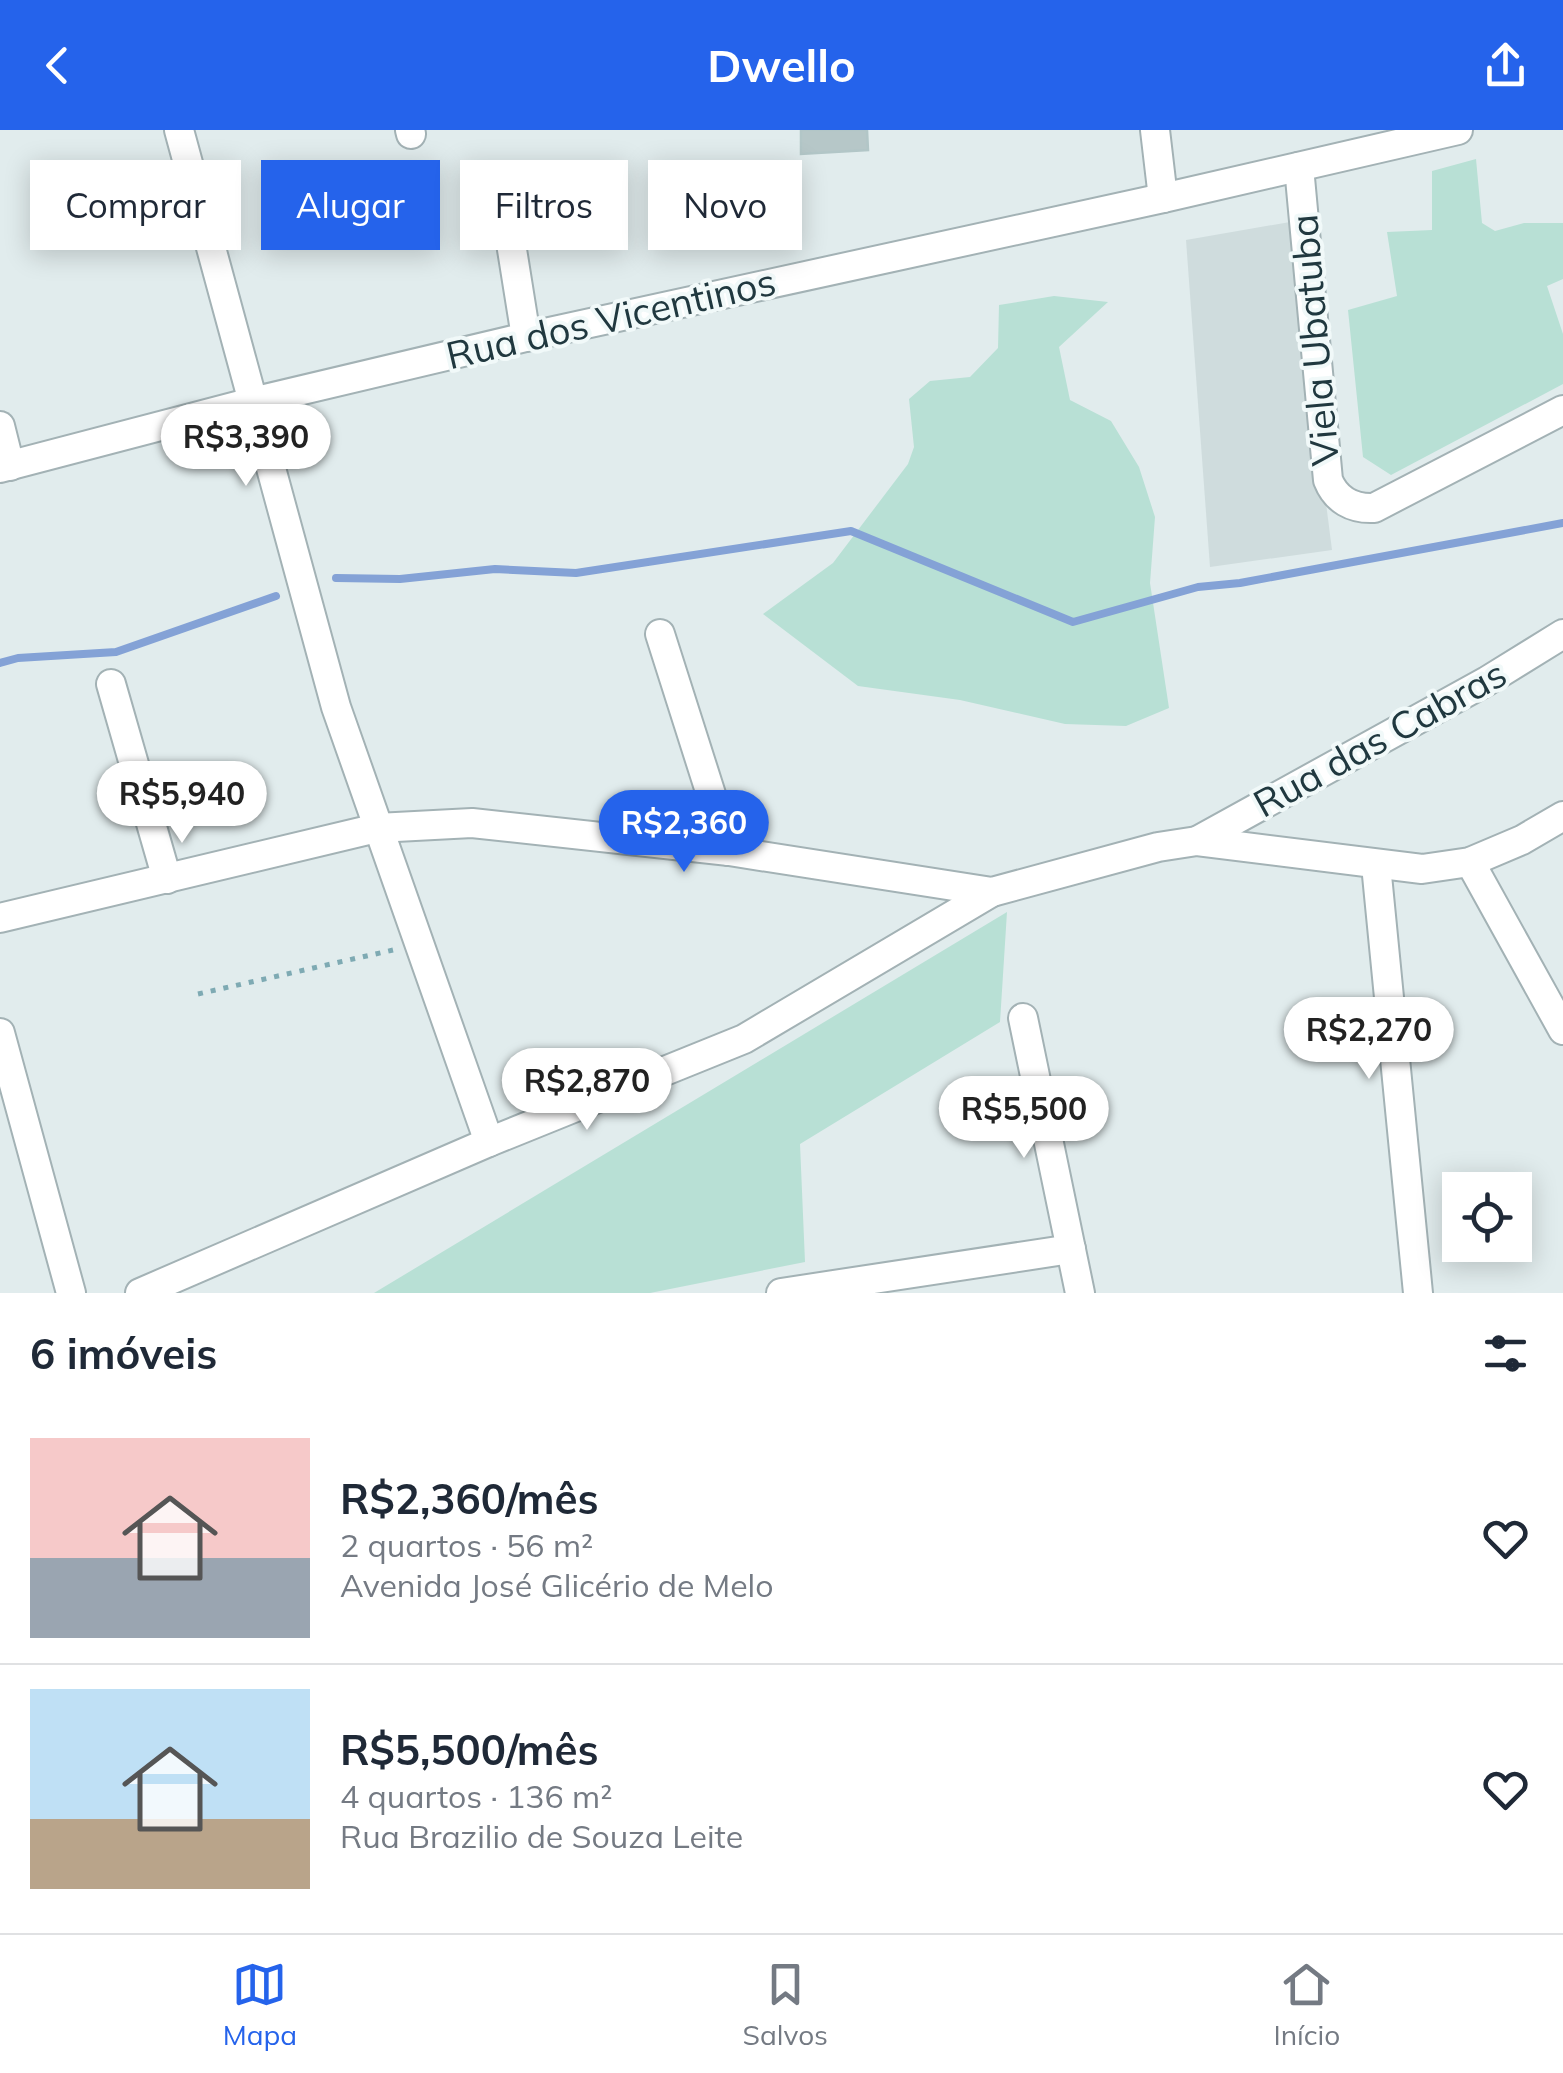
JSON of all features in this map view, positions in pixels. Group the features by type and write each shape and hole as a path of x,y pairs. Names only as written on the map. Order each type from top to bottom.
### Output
{"street":[{"path":"179,130 336,707 488,1142"},
{"path":"1155,130 1163,198"},
{"name":"Rua dos Vicentinos","path":"5,467 252,402 526,337 1163,198 1429,133 1458,130"},
{"name":"Viela Ubatuba","path":"1299,167 1332,492 1348,505 1374,508 1563,410"},
{"path":"512,250 526,337"},
{"path":"0,426 5,467"},
{"path":"660,634 728,851"},
{"name":"Rua das Cabras","path":"1197,841 1563,634"},
{"path":"111,684 168,879"},
{"path":"140,1293 488,1142 744,1039 992,892 1142,851 1197,841 1422,869 1470,862 1522,840 1563,816"},
{"path":"0,918 376,828 472,823 728,851 992,892"},
{"path":"1470,862 1563,1030"},
{"path":"1376,864 1418,1293"},
{"path":"1023,1018 1080,1293"},
{"path":"0,1033 71,1293"},
{"path":"781,1293 1071,1249"}],"path":[{"path":"198,994 420,944"}],"shaded area":[{"path":"1290,222 1332,550 1210,567 1186,240"}],"green space":[{"path":"1476,159 1482,223 1495,231 1524,223 1563,223 1563,279 1547,286 1563,334 1563,384 1391,475 1363,457 1348,310 1397,296 1387,232 1432,230 1432,171"},
{"path":"1054,296 1108,302 1059,347 1070,400 1111,421 1139,467 1155,517 1150,583 1169,708 1126,726 1065,724 960,700 858,686 763,614 833,563 908,464 914,447 909,399 930,381 970,377 998,348 999,305"},
{"path":"1007,912 1000,1022 800,1144 805,1262 650,1293 374,1293"}],"building":[{"path":"801,130 867,130 868,150 801,154"}],"waterway":[{"path":"336,578 400,579 495,569 576,573 851,531 1073,622 1198,587 1240,583 1563,523"},
{"path":"0,663 18,658 116,652 276,596"}]}
